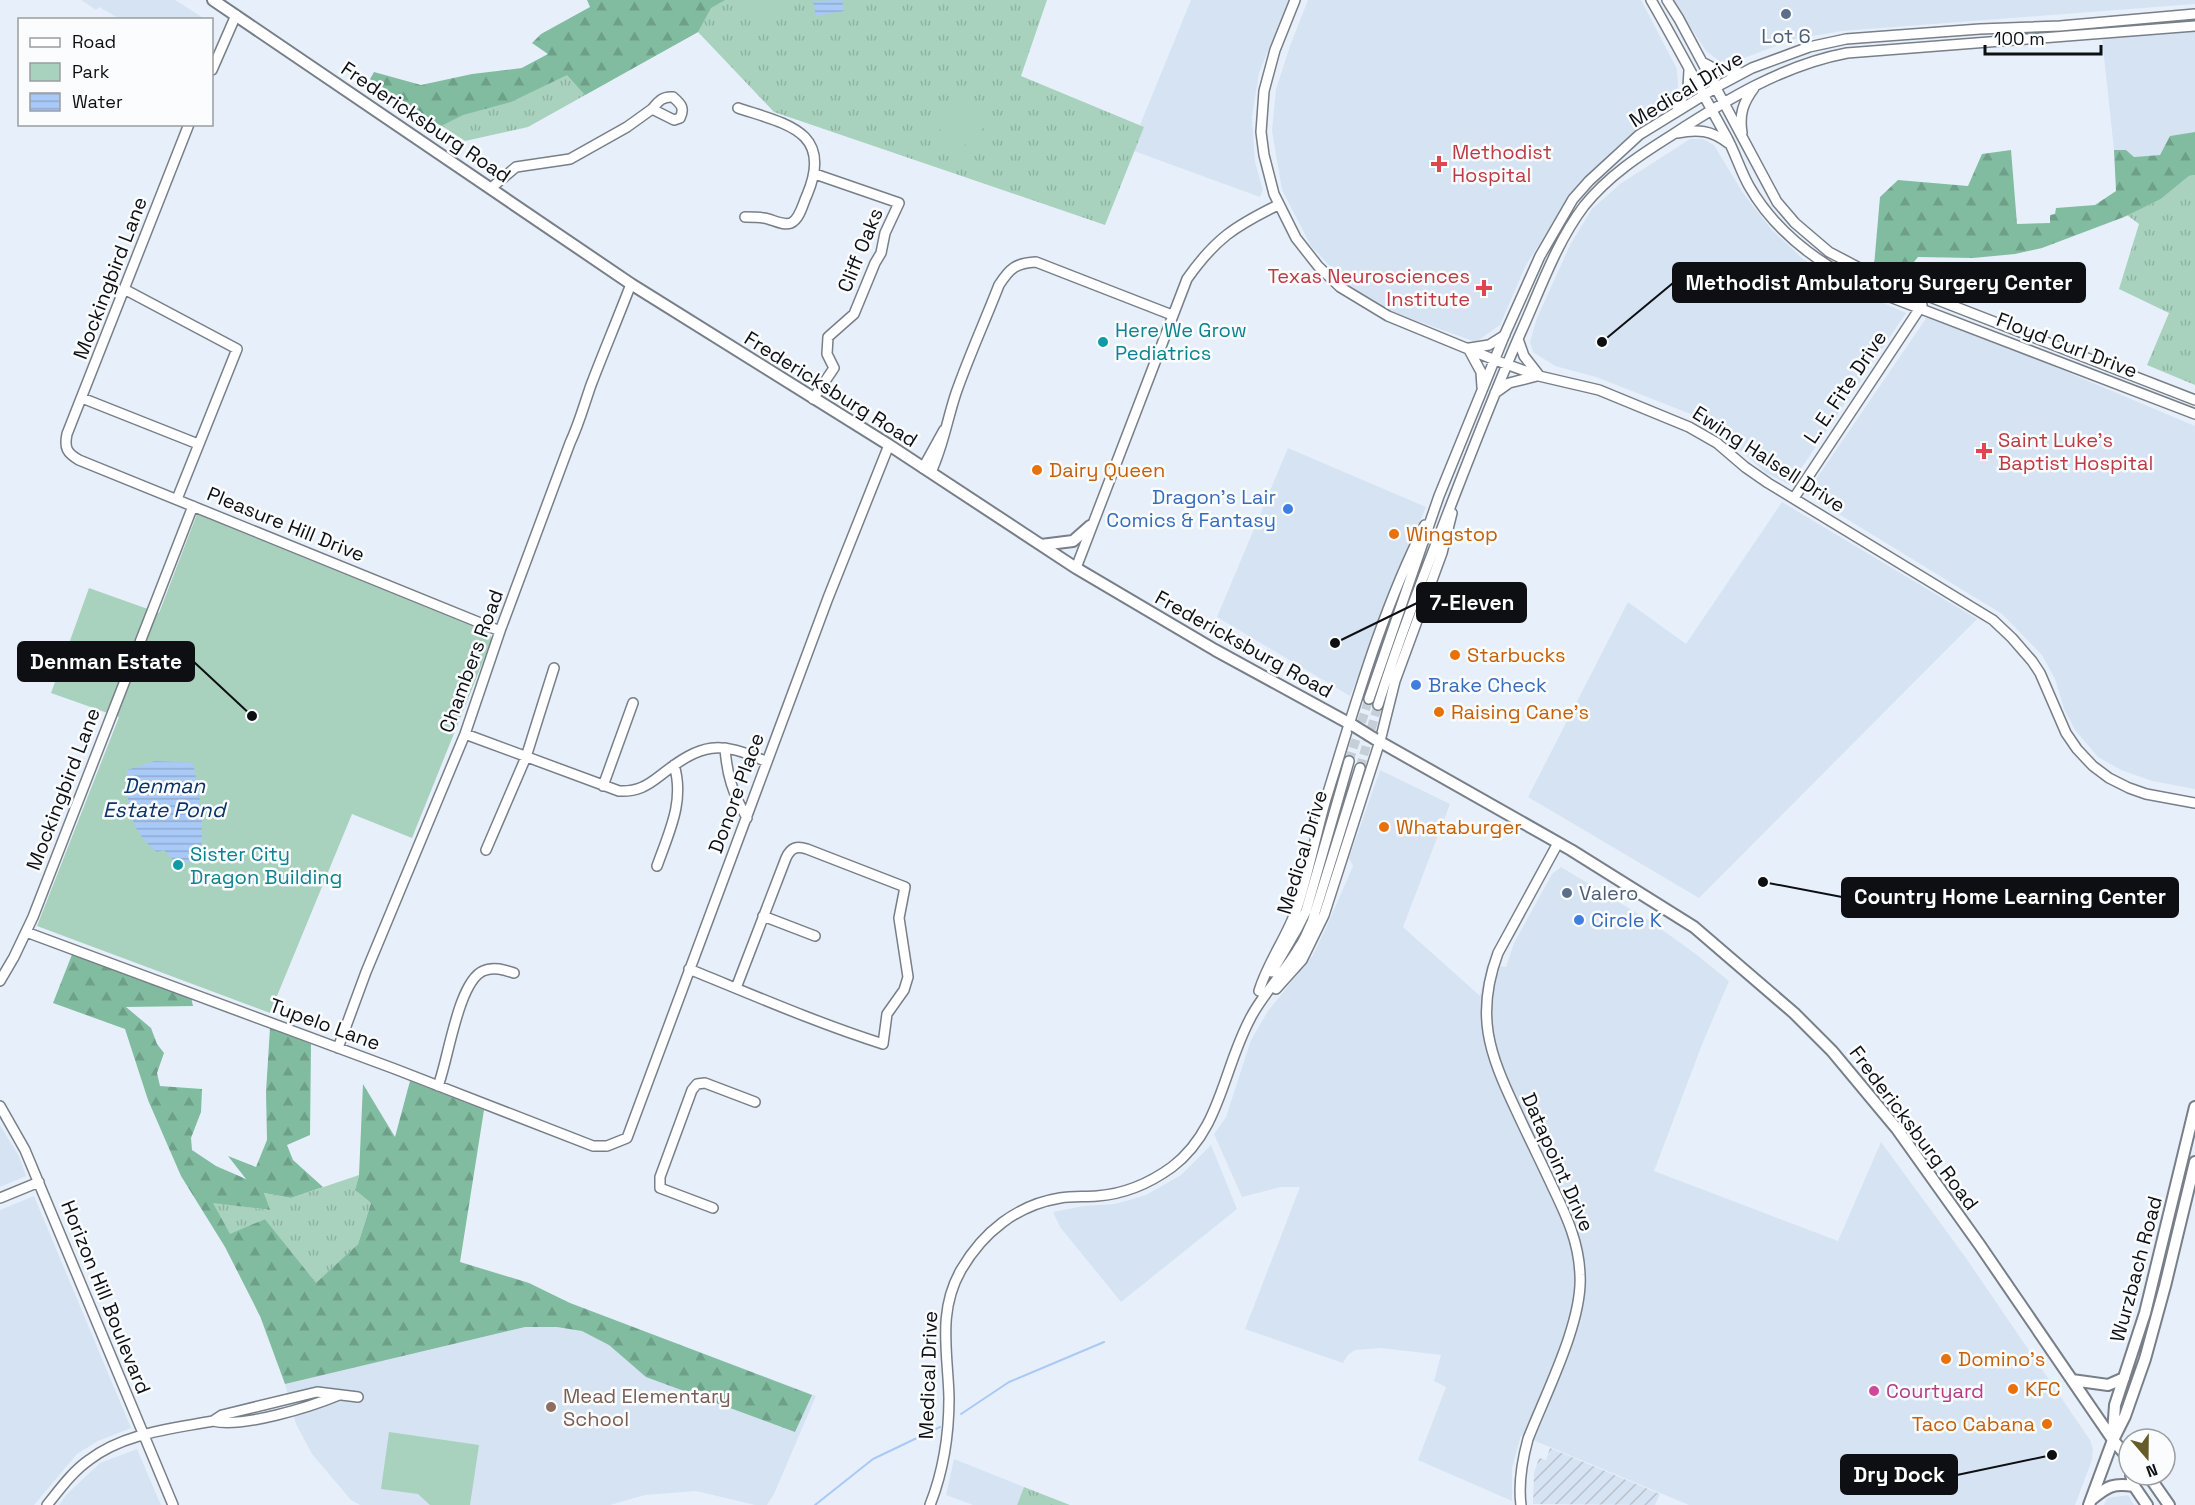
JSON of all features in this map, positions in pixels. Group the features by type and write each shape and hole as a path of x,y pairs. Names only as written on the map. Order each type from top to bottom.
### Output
{"main road":[{"name":"Fredericksburg Road","path":"213,0 631,284 889,445 1076,568 1215,650 1352,725 1558,843 1694,927 1794,1013 1832,1052 1897,1129 2117,1445"},
{"path":"1041,545 1073,541 1090,526"},
{"name":"Wurzbach Road","path":"2113,1440 2115,1405 2145,1313 2194,1113"},
{"name":"Wurzbach Road","path":"2090,1502 2145,1359 2195,1162"},
{"path":"2072,1380 2108,1385 2124,1377"},
{"path":"2090,1502 2107,1487 2117,1486"},
{"path":"2135,1487 2147,1505"},
{"path":"2156,1487 2169,1505"}],"street":[{"name":"Ewing Halsell Drive","path":"1295,0 1268,70 1262,112 1264,155 1268,176 1278,205 1296,238 1309,256 1340,287 1378,311 1495,360 1539,376 1599,390 1689,426 1717,443 1755,474 1993,620 2012,638 2040,673 2066,733 2077,749 2093,766 2109,778 2146,794 2195,803"},
{"name":"Floyd Curl Drive","path":"1651,0 1731,146 1749,186 1786,232 1831,269 1877,292 2195,414"},
{"name":"Floyd Curl Drive","path":"1667,0 1777,202 1795,223 1839,257 1883,280 2195,400"},
{"name":"Medical Drive","path":"1369,699 1439,496 1505,334 1540,256 1572,200 1639,135 1703,94 1742,73 1809,46 1846,39 2060,26 2195,14"},
{"path":"213,68 236,15"},
{"name":"Medical Drive","path":"1378,705 1399,640 1494,394 1552,262 1584,208 1618,172 1722,102 1827,56 2195,26"},
{"path":"1934,32 1935,46"},
{"path":"1701,61 1717,70 1742,73"},
{"path":"1673,113 1688,88 1689,68"},
{"path":"1742,139 1740,114 1744,101 1755,86"},
{"path":"738,108 789,126 801,134 812,149 815,158 815,174 798,216 793,221 787,224 766,218 745,217"},
{"path":"491,188 516,166 570,159 627,127 652,109"},
{"name":"Mockingbird Lane","path":"66,445 67,434 188,126"},
{"path":"1672,134 1690,130 1709,131 1731,146"},
{"name":"Cliff Oaks","path":"813,399 834,368 827,354 828,337 854,314 874,263 881,253 885,233 899,203 815,174"},
{"path":"1076,568 1090,526 1187,279 1207,251 1234,228 1278,205"},
{"path":"1831,269 1839,257"},
{"path":"927,470 999,285 1007,272 1022,263 1036,262 1172,315"},
{"name":"Chambers Road","path":"338,1048 366,972 465,734 500,631 631,284"},
{"path":"124,289 237,349 177,499"},
{"name":"L. E. Fite Drive","path":"1794,498 1927,296"},
{"path":"1483,388 1481,372 1468,348 1489,345 1505,334"},
{"path":"1494,394 1509,383 1539,376 1524,356 1518,339"},
{"path":"82,398 198,444"},
{"name":"Pleasure Hill Drive","path":"66,445 67,452 79,460 500,631"},
{"name":"Donore Place","path":"610,1145 629,1137 766,762 889,445"},
{"path":"1252,1015 1293,972 1318,928 1395,681 1442,553 1455,494"},
{"path":"1259,992 1264,973 1290,927 1298,904 1326,799 1352,725 1375,642 1439,496"},
{"name":"Mockingbird Lane","path":"0,981 26,932 193,506"},
{"path":"486,850 526,757 554,668"},
{"path":"603,786 633,703"},
{"path":"465,734 619,791 634,791 652,782 683,758 702,750 725,748 738,750 766,762"},
{"path":"725,748 727,772 736,798 747,818"},
{"name":"Medical Drive","path":"1252,1015 1259,992 1306,911 1349,761"},
{"path":"657,866 679,798 678,777 674,765"},
{"name":"Medical Drive","path":"930,1505 939,1478 947,1430 949,1400 944,1337 946,1318 955,1283 967,1260 995,1228 1019,1212 1061,1198 1121,1192 1156,1177 1181,1160 1200,1138 1213,1116 1240,1039 1252,1015 1301,945 1308,930 1319,902 1360,768"},
{"name":"Datapoint Drive","path":"1521,1505 1519,1486 1522,1459 1576,1315 1581,1277 1578,1252 1567,1219 1494,1062 1487,1029 1486,1004 1492,970 1498,953 1558,843"},
{"path":"689,969 736,988 883,1044 888,1014 904,990 908,972 899,913 905,887 799,846 788,853 736,988"},
{"path":"763,916 815,936"},
{"name":"Tupelo Lane","path":"26,932 593,1146 610,1145"},
{"path":"438,1086 446,1062 450,1036 474,978 483,971 494,969 514,973"},
{"path":"713,1208 660,1188 660,1177 692,1090 697,1084 705,1083 755,1102"},
{"name":"Horizon Hill Boulevard","path":"0,1106 17,1133 39,1182 173,1505"},
{"path":"0,1198 39,1182"},
{"path":"213,1421 222,1415 317,1392 358,1397"},
{"path":"47,1505 90,1458 142,1434 213,1421 224,1423 320,1403 340,1395"},
{"path":"292,1398 295,1409"}],"shaded area":[{"path":"81,0 175,0 203,18 118,18 99,7 96,10"},
{"path":"1191,0 1289,0 1259,73 1252,117 1255,162 1263,190 1260,197 1134,151 1144,127 1140,125"},
{"name":"Methodist Hospital","path":"1308,0 1641,0 1677,69 1678,86 1673,99 1614,149 1570,194 1525,267 1500,325 1476,342 1381,308 1340,277 1311,246 1282,190 1272,131 1276,89"},
{"path":"1673,0 2195,0 2195,4 1842,31 1795,39 1744,58 1722,63 1706,51"},
{"path":"2195,31 2195,132 2170,136 2160,155 2134,157 2126,150 2114,150 2102,38"},
{"path":"1690,139 1703,139 1714,145 1743,193 1772,230 1803,259 1841,284 1906,313 1790,485 1766,473 1706,420 1596,377 1555,366 1533,352 1530,342 1537,318 1570,245 1592,209 1620,184"},
{"path":"1929,314 2195,426 2195,789 2152,781 2121,770 2098,757 2075,730 2064,709 2055,679 2042,655 2002,614 1806,494"},
{"path":"1288,448 1426,507 1350,696 1217,617"},
{"path":"1782,502 1977,619 1699,898 1528,797 1628,602 1686,644"},
{"path":"1380,770 1450,804 1403,927 1480,996 1487,965 1506,967 1514,943 1552,874 1561,867 1650,921 1729,981 1654,1171 1838,1241 1881,1142 1966,1258 2090,1440 2093,1449 2092,1460 2075,1505 1689,1505 1521,1435 1512,1468 1512,1501 1418,1460 1446,1387 1434,1381 1441,1355 1381,1348 1355,1350 1343,1363 1245,1329 1300,1187 1281,1187 1242,1197 1214,1134 1226,1117 1251,1040 1268,1011 1313,955 1326,928 1353,866 1349,858"},
{"path":"0,1125 19,1156 26,1176 0,1187"},
{"path":"1211,1145 1237,1209 1121,1302 1060,1227 1053,1212 1084,1206 1115,1204 1146,1195 1181,1175"},
{"path":"34,1196 131,1428 98,1441 77,1454 34,1505 0,1505 0,1210"},
{"name":"Mead Elementary School","path":"570,1303 816,1396 774,1494 767,1505 755,1505 696,1491 645,1495 610,1505 360,1505 351,1500 312,1454 296,1424 283,1376"},
{"path":"1550,1448 1660,1494 1655,1505 1533,1504 1534,1473 1539,1458 1546,1460"},
{"path":"137,1449 161,1505 59,1505 66,1495 100,1463"},
{"path":"954,1459 1024,1487 1017,1505 973,1505 946,1495"},
{"path":"2128,1495 2134,1505 2104,1505 2107,1498"}],"green space":[{"path":"587,0 725,0 711,8 698,32 585,95 567,75 511,102 463,115 441,126 370,79 374,72 421,85 472,74 522,68 548,54 532,43 541,34 590,7"},
{"path":"663,0 1047,0 1021,76 1144,127 1105,225 774,112 698,32 528,127 465,141 410,105 483,88 574,41"},
{"path":"733,0 774,0 777,8 739,20"},
{"path":"961,95 986,126 958,151 932,120"},
{"path":"2195,132 2195,175 2189,176 2161,199 2124,217 2042,248 2015,254 1973,258 1918,257 1902,277 1874,266 1880,197 1898,180 1968,186 1982,154 2011,150 2017,224 2050,223 2050,215 2055,214 2056,208 2095,205 2116,191 2114,150 2126,150 2134,157 2160,155 2170,136"},
{"path":"2195,175 2195,385 2147,365 2169,313 2119,289 2139,224 2127,215 2161,199 2189,176"},
{"path":"197,514 489,633 492,639 412,838 352,814 270,1013 37,926 119,717 51,693 89,588 159,613"},
{"path":"73,952 191,997 193,1006 126,1007 151,1028 157,1044 164,1053 157,1073 160,1086 202,1089 201,1112 191,1138 192,1150 216,1166 246,1179 228,1156 256,1167 267,1140 266,1092 270,1028 311,1044 310,1135 287,1145 293,1160 323,1187 291,1198 264,1193 270,1210 213,1203 230,1234 265,1219 316,1283 358,1244 371,1203 355,1190 359,1175 363,1084 395,1137 410,1081 484,1110 460,1262 529,1283 570,1303 812,1395 795,1432 646,1377 609,1345 582,1331 557,1327 525,1327 285,1384 260,1316 225,1247 181,1176 148,1100 125,1029 53,1003"},
{"path":"359,1175 355,1190 371,1203 358,1244 316,1284 265,1219 230,1235 212,1202 269,1210 264,1193 291,1198"},
{"path":"389,1432 479,1445 470,1505 430,1505 418,1494 381,1489"},
{"path":"1024,1487 1070,1505 1017,1505"}],"water":[{"path":"842,0 844,11 816,16 813,1"},
{"name":"Denman Estate Pond","path":"155,761 193,763 200,799 202,834 200,858 193,863 172,859 164,850 157,852 140,834 131,815 127,770"}],"waterway":[{"path":"961,1414 1009,1382 1104,1342"},
{"path":"815,1505 873,1459 940,1427"}],"tunnel":[{"path":"1349,761 1369,699"},
{"path":"1360,768 1378,705"}],"place":[{"name":"Lot 6","path":"1786,14"},
{"name":"Methodist Hospital","path":"1439,164"},
{"name":"Texas Neurosciences Institute","path":"1484,288"},
{"name":"Here We Grow Pediatrics","path":"1103,342"},
{"name":"Methodist Ambulatory Surgery Center","path":"1602,342"},
{"name":"Saint Luke's Baptist Hospital","path":"1984,451"},
{"name":"Dairy Queen","path":"1037,470"},
{"name":"Dragon's Lair Comics & Fantasy","path":"1288,509"},
{"name":"Wingstop","path":"1394,534"},
{"name":"7-Eleven","path":"1335,643"},
{"name":"Starbucks","path":"1455,655"},
{"name":"Brake Check","path":"1416,685"},
{"name":"Raising Cane's","path":"1439,712"},
{"name":"Denman Estate","path":"252,716"},
{"name":"Whataburger","path":"1384,827"},
{"name":"Sister City Dragon Building","path":"178,865"},
{"name":"Country Home Learning Center","path":"1763,882"},
{"name":"Valero","path":"1567,893"},
{"name":"Circle K","path":"1579,920"},
{"name":"Domino's","path":"1946,1359"},
{"name":"KFC","path":"2013,1389"},
{"name":"Courtyard","path":"1874,1391"},
{"name":"Mead Elementary School","path":"551,1407"},
{"name":"Taco Cabana","path":"2047,1424"},
{"name":"Dry Dock","path":"2052,1455"}]}
